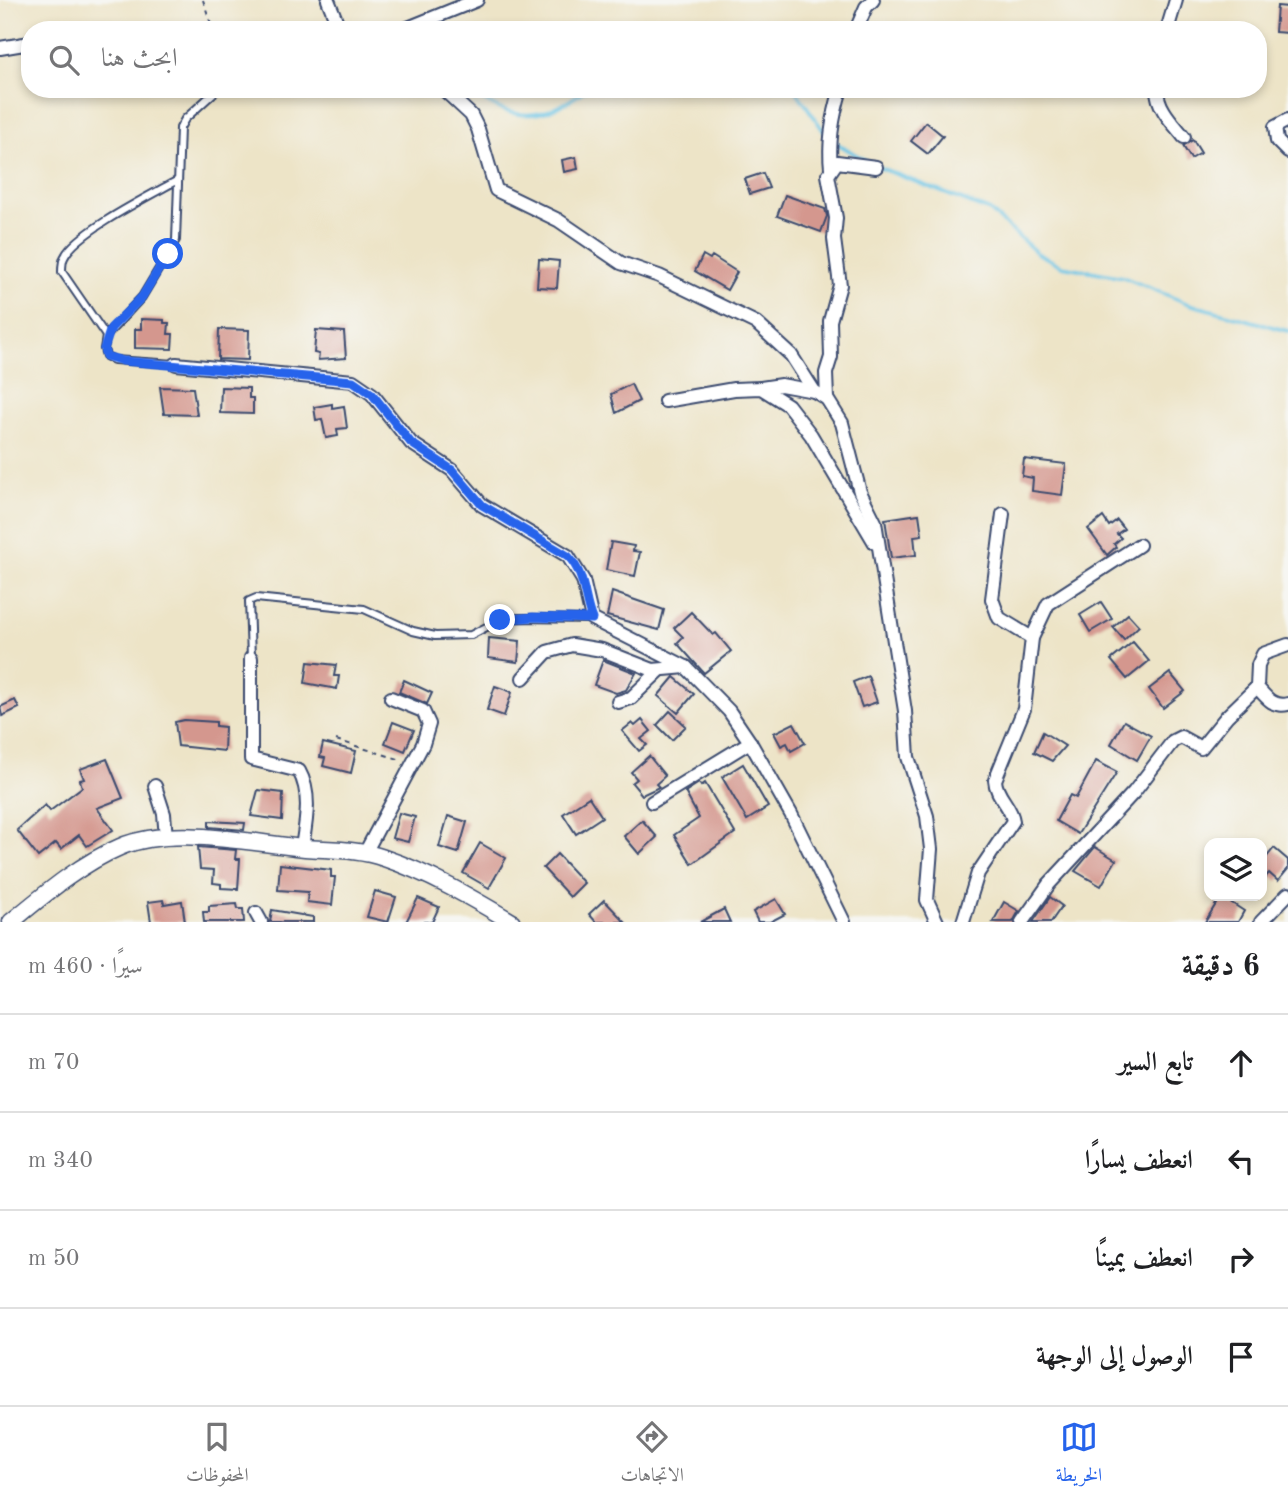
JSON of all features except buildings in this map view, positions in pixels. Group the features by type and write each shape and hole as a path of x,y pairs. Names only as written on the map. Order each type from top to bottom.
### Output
{"street":[{"path":"328,0 336,21"},
{"path":"425,21 477,0"},
{"path":"860,21 866,7 873,0"},
{"path":"1170,21 1176,0"},
{"path":"0,48 21,44"},
{"path":"453,98 471,115 478,129 496,190 558,220 621,262 659,275 756,323 791,355 814,391"},
{"path":"831,168 829,151 833,115 838,98"},
{"path":"1158,98 1169,119 1184,137"},
{"path":"1288,120 1275,127 1277,141 1288,152"},
{"path":"827,399 826,373 831,357 830,321 840,285 834,239 836,218 828,175 837,162 876,167"},
{"path":"176,364 353,381 365,388 411,443 452,470 482,505 568,556 580,572 592,619 686,667 729,711 791,814 844,922"},
{"path":"665,401 734,389 780,385 814,391 827,399 847,432 860,492 875,522 882,559 905,711 908,757 928,825 931,849 927,900 937,922"},
{"path":"761,388 788,405 811,435 826,464 866,525 882,559"},
{"path":"1003,514 992,599 999,618 1032,638"},
{"path":"963,922 978,873 1013,821 1011,812 996,789 995,780 1024,709 1032,638 1048,604 1139,545"},
{"path":"523,678 547,652 572,645 603,650 659,671 686,667"},
{"path":"1288,645 1263,654 1258,665 1257,687 1269,701 1280,706 1288,704"},
{"path":"251,658 251,759 299,771 304,779 308,808 302,848"},
{"path":"618,702 631,698 659,671"},
{"path":"1022,922 1049,884 1134,793 1173,741 1181,737 1201,748 1207,745 1227,716 1257,687"},
{"path":"365,853 426,736 429,720 419,708 391,698"},
{"path":"652,802 750,742"},
{"path":"155,786 164,814 166,837"},
{"path":"11,922 92,862 122,846 166,837 365,853 415,870 512,922"},
{"path":"1261,922 1288,894"}],"lane":[{"path":"176,364 114,360 106,356 104,349 106,336 142,297 176,240 176,181 180,128 209,98"},
{"path":"106,336 62,272 65,256 79,241 116,215 176,181"},
{"path":"251,658 247,617 249,601 256,598 364,609 413,631 435,636 471,635 500,620 515,618 592,619"}],"path":[{"path":"203,0 210,21"},
{"path":"336,740 412,764"}],"waterway":[{"path":"481,98 513,113 527,114 556,108 574,98"},
{"path":"801,98 827,136"},
{"path":"833,141 865,160"},
{"path":"878,167 990,211 1037,253 1062,266 1123,277 1189,304 1288,331"}],"route":[{"path":"168,254 142,297 106,336 106,356 123,361 353,381 365,388 378,399 411,443 428,457 452,470 482,505 568,556 575,563 586,590 592,619 533,617 500,620"}]}
